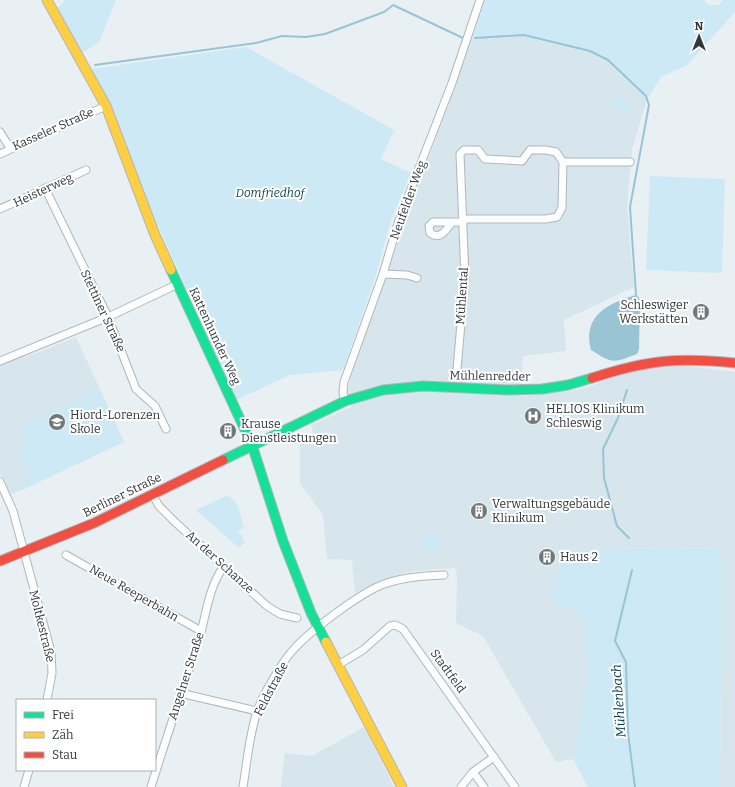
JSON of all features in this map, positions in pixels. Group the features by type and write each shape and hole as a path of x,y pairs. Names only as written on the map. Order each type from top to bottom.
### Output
{"street":[{"name":"Kattenhunder Weg","path":"47,0 106,106 116,129 155,235 252,445 283,541 319,628 402,787"},
{"name":"Neufelder Weg","path":"345,401 342,393 344,382 383,274 398,220 452,83 480,0"},
{"name":"Kasseler Straße","path":"0,154 10,148 106,106"},
{"path":"0,132 10,148"},
{"name":"Mühlental","path":"457,369 465,278 460,154 464,150 478,150 485,159 522,160 530,150 546,150 556,152 562,162"},
{"path":"452,222 463,220 546,219 557,217 562,208 562,162 630,162"},
{"name":"Heisterweg","path":"0,209 86,170"},
{"name":"Stettiner Straße","path":"45,188 108,317 136,389 155,406 166,429"},
{"path":"383,274 407,275 417,278"},
{"path":"0,361 108,317 178,284"},
{"name":"Mühlenredder","path":"252,445 345,401 372,392 404,387 543,389 588,380 620,368 654,362 705,360 735,363"},
{"name":"Berliner Straße","path":"0,561 23,553 94,523 252,445"},
{"name":"Moltkestraße","path":"0,482 13,511 23,553 51,652 52,673 47,699"},
{"name":"An der Schanze","path":"152,494 159,506 175,522 267,606 284,616 297,618"},
{"name":"Neue Reeperbahn","path":"66,555 201,631"},
{"name":"Angelner Straße","path":"156,771 201,631 212,590 218,575 224,566"},
{"name":"Feldstraße","path":"243,787 249,746 257,711 275,677 292,651 356,599 384,584 412,576 444,575"},
{"name":"Stadtfeld","path":"338,665 363,650 390,626 395,625 404,629 515,787"},
{"path":"180,693 257,711"},
{"path":"461,787 473,772 494,757"},
{"path":"24,787 29,771"},
{"name":"Angelner Straße","path":"151,787 156,771"},
{"path":"473,772 484,787"}],"shaded area":[{"name":"HELIOS Klinikum Schleswig","path":"522,36 590,53 607,62 647,99 632,149 627,205 634,287 564,320 566,351 523,356 521,396 583,389 622,374 649,367 679,365 735,372 735,787 720,787 722,547 560,550 559,574 548,600 579,612 585,619 587,682 573,759 556,762 483,636 456,623 457,576 455,568 413,571 382,580 355,593 352,560 327,559 323,515 300,483 300,444 314,435 311,425 352,407 348,392 351,375 385,276 402,220 421,179 472,40"},
{"path":"636,295 640,299 639,349 637,354 613,361 604,358 591,350 589,338 590,328 594,320 607,307"},
{"name":"Hiord-Lorenzen Skole","path":"76,337 124,442 10,495 0,473 0,364 40,352"},
{"path":"364,727 394,787 281,787 285,753 312,756"}],"green space":[{"path":"65,0 116,0 99,42 82,53 57,9"},
{"path":"485,0 704,0 708,5 719,5 723,0 735,0 735,12 687,65 661,77 647,99 607,62 590,53 523,36 472,40"},
{"name":"Domfriedhof","path":"246,47 394,130 381,159 411,173 391,220 376,275 343,370 290,375 236,400 141,187 114,113 91,69"},
{"path":"616,94 632,108 625,116 609,103"},
{"path":"650,176 725,179 722,273 646,270"},
{"path":"99,390 124,442 22,490 18,483 30,477 16,446 26,441 20,427"},
{"path":"226,496 234,500 244,528 238,531 245,542 239,548 196,510"},
{"path":"432,533 436,534 440,538 440,546 436,550 432,551 428,550 424,546 423,542 424,538 428,534"},
{"path":"722,547 720,787 588,787 573,759 587,682 585,619 579,612 548,600 559,574 560,550"}],"waterway":[{"path":"95,65 256,43 282,36 306,37 325,34 384,12 393,5 463,38"},
{"path":"475,38 524,35 590,51 608,60 646,96 649,105 630,207 636,295"},
{"name":"Mühlenbach","path":"627,390 618,418 603,449 604,478 617,526 629,538"},
{"name":"Mühlenbach","path":"632,570 615,641 626,662 628,733 635,787"}],"traffic: fast":[{"path":"171,270 252,445 283,541 311,613 326,642"},
{"path":"223,460 345,401 383,390 423,386 508,390 542,389 568,385 592,378"}],"traffic: slow":[{"path":"47,0 106,106 155,235 171,270"},
{"path":"326,642 402,787"}],"traffic: jam":[{"path":"592,378 630,367 679,360 735,363"},
{"path":"0,561 94,523 223,460"}],"place":[{"name":"Schleswiger Werkstätten","path":"701,312"},
{"name":"HELIOS Klinikum Schleswig","path":"533,416"},
{"name":"Hiord-Lorenzen Skole","path":"57,422"},
{"name":"Krause Dienstleistungen","path":"228,431"},
{"name":"Verwaltungsgebäude Klinikum","path":"479,511"},
{"name":"Haus 2","path":"547,557"}]}
